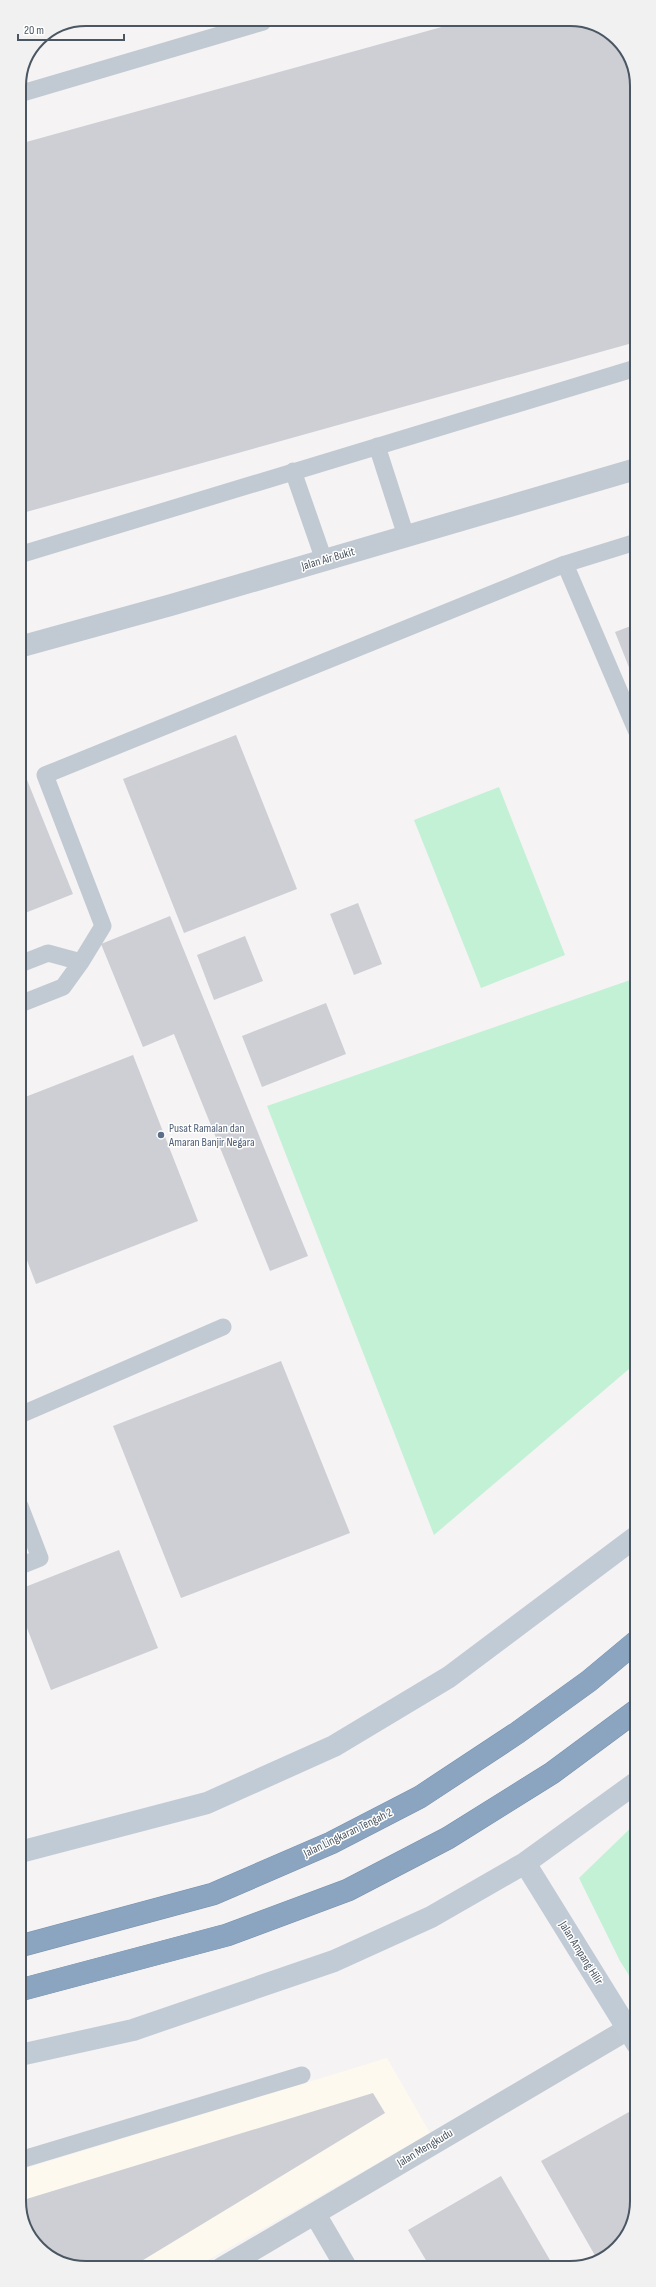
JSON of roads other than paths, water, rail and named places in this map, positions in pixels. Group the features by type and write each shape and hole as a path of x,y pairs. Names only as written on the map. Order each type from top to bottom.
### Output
{"highway":[{"name":"Jalan Lingkaran Tengah 2","path":"26,1944 213,1894 331,1843 420,1797 569,1695 630,1647"},
{"path":"26,1988 227,1935 348,1890 448,1838 552,1773 630,1715"}],"main road":[{"path":"26,1850 206,1803 334,1746 449,1677 630,1541"},
{"path":"26,2054 133,2030 334,1961 431,1917 525,1863 630,1787"},
{"name":"Jalan Ampang Hilir","path":"525,1863 630,2033"}],"street":[{"name":"Jalan Air Bukit","path":"26,645 630,471"},
{"name":"Jalan Mengkudu","path":"234,2261 630,2037"},
{"path":"315,2214 342,2261"}],"lane":[{"path":"26,92 249,26"},
{"path":"26,553 236,491 293,471 630,370"},
{"path":"377,446 406,536"},
{"path":"293,471 324,560"},
{"path":"26,1002 63,987 81,962 103,926 45,775 565,564 630,544"},
{"path":"565,564 630,716"},
{"path":"26,962 48,953 81,962"},
{"path":"26,1411 223,1327"},
{"path":"26,1522 40,1558 26,1564"},
{"path":"26,2158 302,2074"}],"place":[{"name":"Pusat Ramalan dan Amaran Banjir Negara","path":"161,1135"}]}
